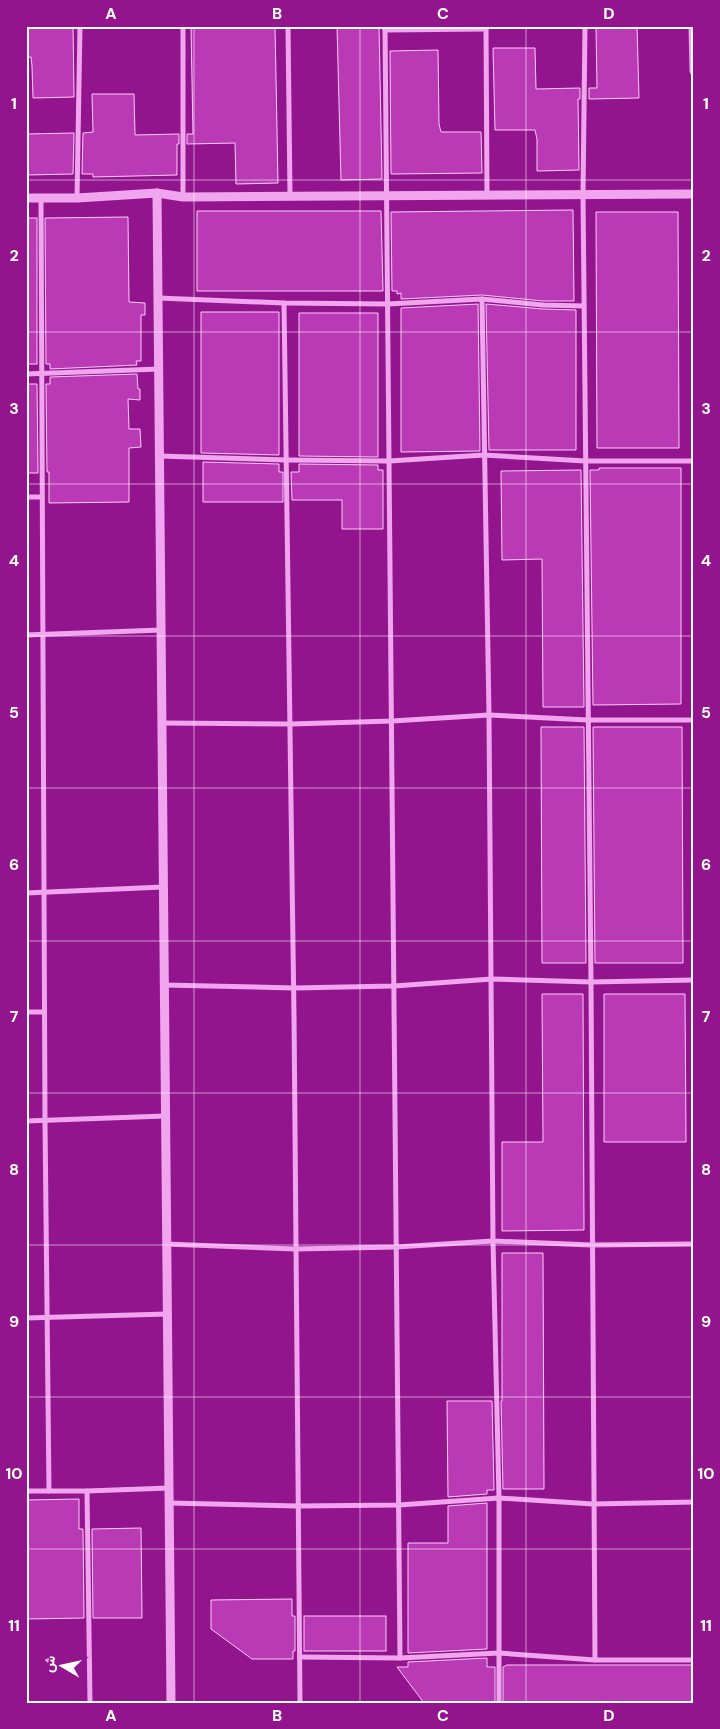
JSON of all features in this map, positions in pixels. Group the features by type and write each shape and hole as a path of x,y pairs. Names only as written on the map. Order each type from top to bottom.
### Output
{"street":[{"path":"77,198 80,26"},
{"path":"182,26 183,197"},
{"path":"288,26 290,196"},
{"path":"585,26 583,194 591,982 591,1245 595,1660"},
{"path":"693,26 694,71"},
{"path":"400,1658 386,28 486,28 487,195"},
{"path":"157,193 170,1703"},
{"path":"26,198 77,198 157,193 183,197 694,194"},
{"path":"41,198 41,497 44,634 43,893 49,1491"},
{"path":"158,298 284,303 388,304 482,299 543,305 584,306"},
{"path":"482,299 489,714 493,1241 499,1498 499,1703"},
{"path":"284,303 291,724 300,1703"},
{"path":"26,374 159,369"},
{"path":"159,456 287,460 389,460 484,455 585,461 694,461"},
{"path":"26,497 41,497"},
{"path":"26,635 161,630"},
{"path":"162,723 291,724 392,721 489,714 588,720 694,720"},
{"path":"26,893 163,887"},
{"path":"164,985 294,988 394,986 492,979 591,982 694,980"},
{"path":"26,1012 44,1012"},
{"path":"26,1121 165,1116"},
{"path":"166,1244 295,1249 396,1248 493,1241 591,1245 694,1244"},
{"path":"26,1318 167,1314"},
{"path":"26,1491 87,1492 169,1488"},
{"path":"87,1492 90,1703"},
{"path":"169,1503 298,1506 399,1504 499,1498 593,1504 694,1502"},
{"path":"300,1657 400,1658 499,1653 595,1660 694,1660"}],"building":[{"path":"26,26 73,26 74,97 33,98 31,57 26,57"},
{"path":"191,26 275,26 278,183 236,184 235,143 187,144 187,134 193,134"},
{"path":"337,26 379,26 382,179 341,180"},
{"path":"596,26 637,26 639,98 589,99 589,88 597,88"},
{"path":"493,48 535,48 536,89 580,88 580,99 578,99 579,170 537,171 537,139 535,130 495,130"},
{"path":"438,50 439,124 441,132 481,132 482,173 391,174 390,51"},
{"path":"92,94 134,94 135,135 179,134 179,144 177,144 177,175 93,177 93,174 82,174 83,133 93,132"},
{"path":"74,133 73,174 26,175 26,134"},
{"path":"573,210 574,301 543,301 482,295 401,299 401,293 397,294 397,291 392,291 391,212"},
{"path":"197,211 381,211 383,291 197,291"},
{"path":"596,212 678,212 679,448 597,448"},
{"path":"128,217 129,302 145,303 145,315 141,315 141,361 136,361 137,365 50,369 50,364 46,364 45,218"},
{"path":"26,218 37,218 37,364 26,364"},
{"path":"478,304 480,451 401,452 401,308"},
{"path":"486,304 576,310 576,450 489,450"},
{"path":"201,312 279,312 279,455 201,453"},
{"path":"299,313 378,313 378,457 299,456"},
{"path":"137,374 140,400 128,399 129,429 140,429 141,447 129,448 129,502 49,503 46,384 50,384 50,377"},
{"path":"26,384 37,384 38,473 26,473"},
{"path":"203,462 279,464 279,472 283,472 283,502 203,502"},
{"path":"299,464 378,465 378,470 383,470 383,529 342,529 342,500 292,500 291,472 299,472"},
{"path":"599,468 681,468 681,704 593,705 590,470 599,470"},
{"path":"581,470 584,707 543,707 542,559 502,560 501,471"},
{"path":"541,727 584,727 586,963 542,963"},
{"path":"593,727 682,727 683,963 595,963"},
{"path":"542,994 583,994 584,1230 502,1231 502,1142 543,1142"},
{"path":"604,994 685,994 686,1142 604,1142"},
{"path":"502,1253 543,1253 544,1489 503,1489 501,1401"},
{"path":"447,1401 492,1401 494,1490 487,1490 487,1494 448,1497"},
{"path":"79,1499 79,1529 83,1529 84,1618 26,1619 26,1500"},
{"path":"487,1503 487,1649 408,1653 408,1543 448,1543 448,1506"},
{"path":"141,1528 142,1618 93,1618 92,1529"},
{"path":"292,1599 292,1616 295,1616 295,1651 293,1651 293,1659 252,1659 211,1629 211,1600"},
{"path":"304,1616 386,1616 386,1651 304,1651"},
{"path":"487,1658 487,1667 495,1667 495,1703 424,1703 397,1667 408,1667 408,1662"},
{"path":"507,1665 692,1665 692,1703 503,1703 503,1667"}]}
